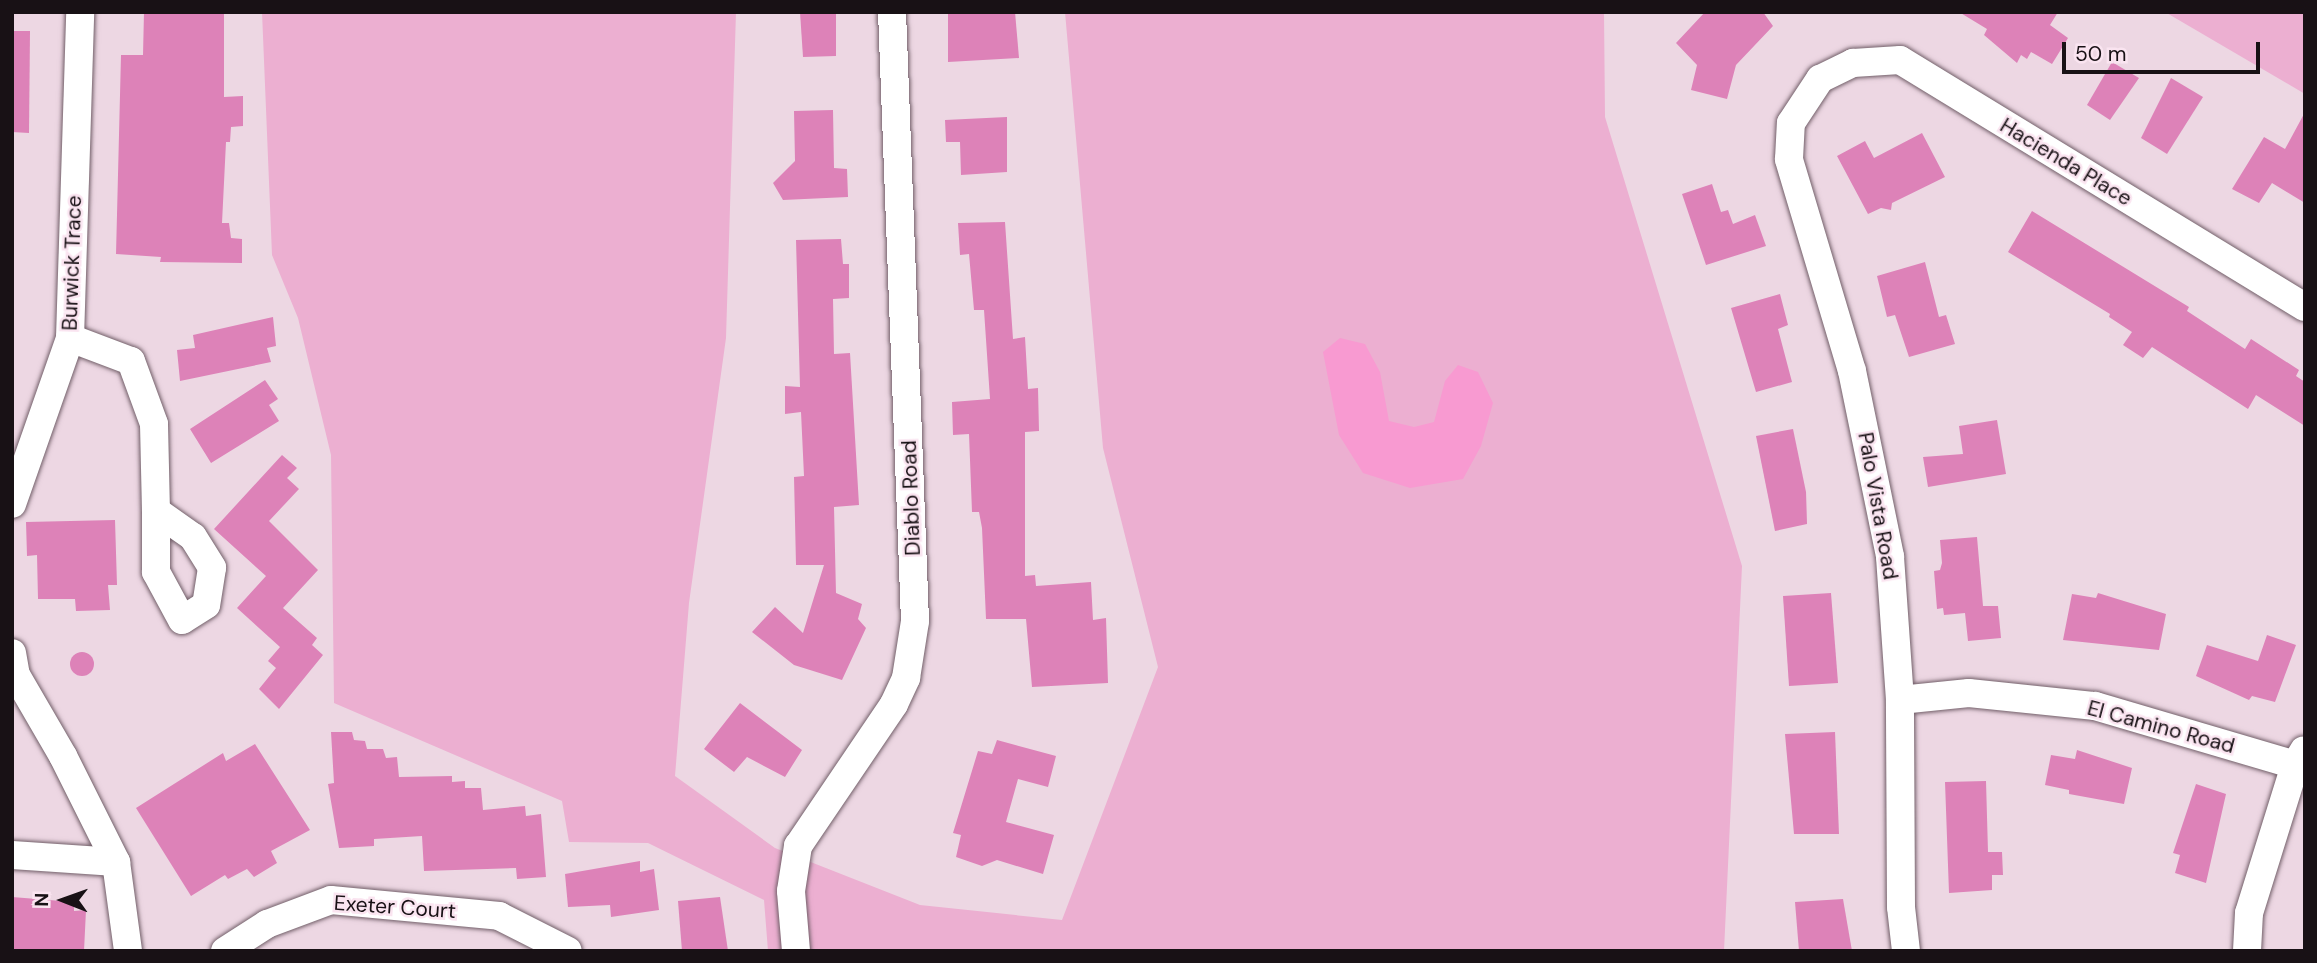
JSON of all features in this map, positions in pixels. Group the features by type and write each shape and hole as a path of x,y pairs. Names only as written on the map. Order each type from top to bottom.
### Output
{"street":[{"name":"Burwick Trace","path":"12,505 70,338 80,12"},
{"name":"Diablo Road","path":"796,951 791,891 799,846 894,704 909,666 915,621 892,12"},
{"name":"Hacienda Place","path":"1820,79 1853,62 1900,60 2305,307"},
{"name":"Palo Vista Road","path":"1820,79 1791,123 1789,159 1852,371 1888,543 1900,700 1901,907 1906,951"},
{"path":"70,338 131,361 154,424 156,511"},
{"path":"12,653 16,675 63,756 116,862 128,951"},
{"name":"El Camino Road","path":"1900,700 1969,693 2095,706 2300,757"},
{"path":"2246,951 2249,913 2300,757"},
{"path":"12,855 116,862"},
{"name":"Exeter Court","path":"226,951 267,925 331,900 499,916 568,951"}],"shaded area":[{"path":"262,12 736,12 726,338 689,603 675,776 775,848 920,905 1062,920 1158,667 1103,448 1065,12 1604,12 1605,117 1742,566 1724,951 768,951 764,900 648,843 569,842 562,801 334,703 331,455 298,318 272,255"},
{"path":"2165,12 2305,12 2305,94"},
{"path":"1340,338 1365,344 1380,372 1389,421 1414,427 1434,422 1445,381 1458,365 1478,372 1493,403 1481,446 1463,479 1410,488 1363,473 1339,435 1323,352"}],"building":[{"path":"144,12 224,12 224,97 243,96 243,126 231,127 230,142 226,142 222,223 229,223 231,238 242,239 242,263 160,262 161,257 116,254 121,55 143,55"},
{"path":"800,12 836,12 836,56 803,57"},
{"path":"948,12 1015,12 1019,58 948,62"},
{"path":"1705,12 1763,12 1773,26 1736,65 1727,99 1691,90 1697,65 1676,43"},
{"path":"1959,12 2058,12 2050,25 2068,38 2052,64 2031,52 2027,59 2021,55 2017,63 1984,35 1987,29"},
{"path":"12,31 30,31 29,133 12,132"},
{"path":"2112,62 2139,78 2110,120 2087,105"},
{"path":"2171,78 2203,97 2167,154 2141,138"},
{"path":"833,110 834,168 847,169 848,197 783,200 773,183 795,161 794,111"},
{"path":"2305,112 2305,203 2272,183 2259,203 2232,189 2264,137 2285,149"},
{"path":"1007,117 1007,172 961,175 960,142 946,142 945,120"},
{"path":"1922,133 1945,177 1892,203 1891,210 1881,208 1868,214 1837,156 1865,141 1874,158"},
{"path":"1712,184 1721,212 1728,210 1733,224 1755,215 1766,246 1706,265 1682,194"},
{"path":"2032,211 2189,307 2187,311 2245,349 2251,339 2299,370 2296,376 2305,382 2305,426 2256,395 2248,409 2152,347 2143,358 2123,345 2132,332 2109,317 2110,314 2008,252"},
{"path":"1005,222 1013,339 1025,337 1028,389 1038,388 1039,431 1025,432 1025,576 1035,575 1036,586 1091,582 1093,620 1106,618 1108,683 1032,687 1026,619 986,619 982,528 979,512 972,512 969,434 953,435 952,402 990,399 984,310 974,310 969,254 960,255 958,223"},
{"path":"841,239 843,264 849,264 849,298 833,299 834,354 850,353 859,505 834,507 836,593 862,604 858,619 866,628 842,680 794,665 752,632 775,607 803,633 824,565 796,565 794,477 804,476 801,412 785,414 785,386 800,387 796,240"},
{"path":"1925,262 1939,317 1946,315 1955,344 1909,357 1895,315 1887,317 1877,276"},
{"path":"1780,294 1788,325 1778,329 1792,382 1756,392 1731,308"},
{"path":"273,317 276,346 267,348 271,362 180,381 177,350 195,348 193,335"},
{"path":"265,380 278,399 269,405 279,421 211,463 190,429"},
{"path":"1997,420 2006,474 1928,487 1923,457 1963,454 1959,426"},
{"path":"1793,429 1806,492 1807,524 1775,531 1756,436"},
{"path":"282,455 297,468 287,478 299,489 269,521 318,570 283,608 317,638 312,645 323,655 279,709 259,689 276,668 268,661 280,647 237,608 266,576 214,529"},
{"path":"115,520 117,585 108,585 110,610 76,611 75,599 38,599 37,555 27,556 26,522"},
{"path":"1977,537 1983,606 1998,606 2001,638 1968,641 1965,613 1944,615 1943,608 1937,609 1934,571 1940,570 1942,563 1940,540"},
{"path":"1831,593 1838,683 1789,686 1783,596"},
{"path":"2098,593 2166,614 2159,650 2063,640 2072,594 2096,598"},
{"path":"2267,635 2296,645 2275,702 2252,696 2249,700 2196,676 2207,645 2258,661"},
{"path":"82,652 93,659 94,664 87,675 82,676 71,669 70,664 77,653"},
{"path":"740,703 802,750 785,777 747,757 734,772 704,749"},
{"path":"331,732 352,732 354,740 365,741 367,749 383,749 386,758 397,757 399,777 452,776 452,782 465,781 465,788 481,788 483,810 525,806 526,816 541,814 546,877 517,879 516,868 424,871 422,836 374,839 374,846 339,848 328,784 334,783"},
{"path":"1835,732 1839,834 1794,834 1785,734"},
{"path":"997,740 1056,756 1048,787 1018,779 1006,822 1054,835 1043,874 997,860 982,866 956,857 961,835 953,833 978,751 992,754"},
{"path":"255,744 310,830 271,851 277,863 254,877 247,869 228,879 225,875 191,896 136,808 223,753 226,761"},
{"path":"2077,750 2132,768 2124,804 2069,794 2069,790 2045,785 2051,755 2075,759"},
{"path":"1986,781 1988,852 2002,852 2003,875 1992,875 1992,890 1949,893 1945,782"},
{"path":"2196,784 2226,794 2206,883 2175,873 2180,855 2173,853"},
{"path":"640,861 640,872 654,869 659,910 611,917 610,905 568,907 565,874"},
{"path":"12,897 74,902 74,911 86,910 84,951 12,951"},
{"path":"720,897 728,951 682,951 678,901"},
{"path":"1843,899 1852,951 1799,951 1795,902"}]}
